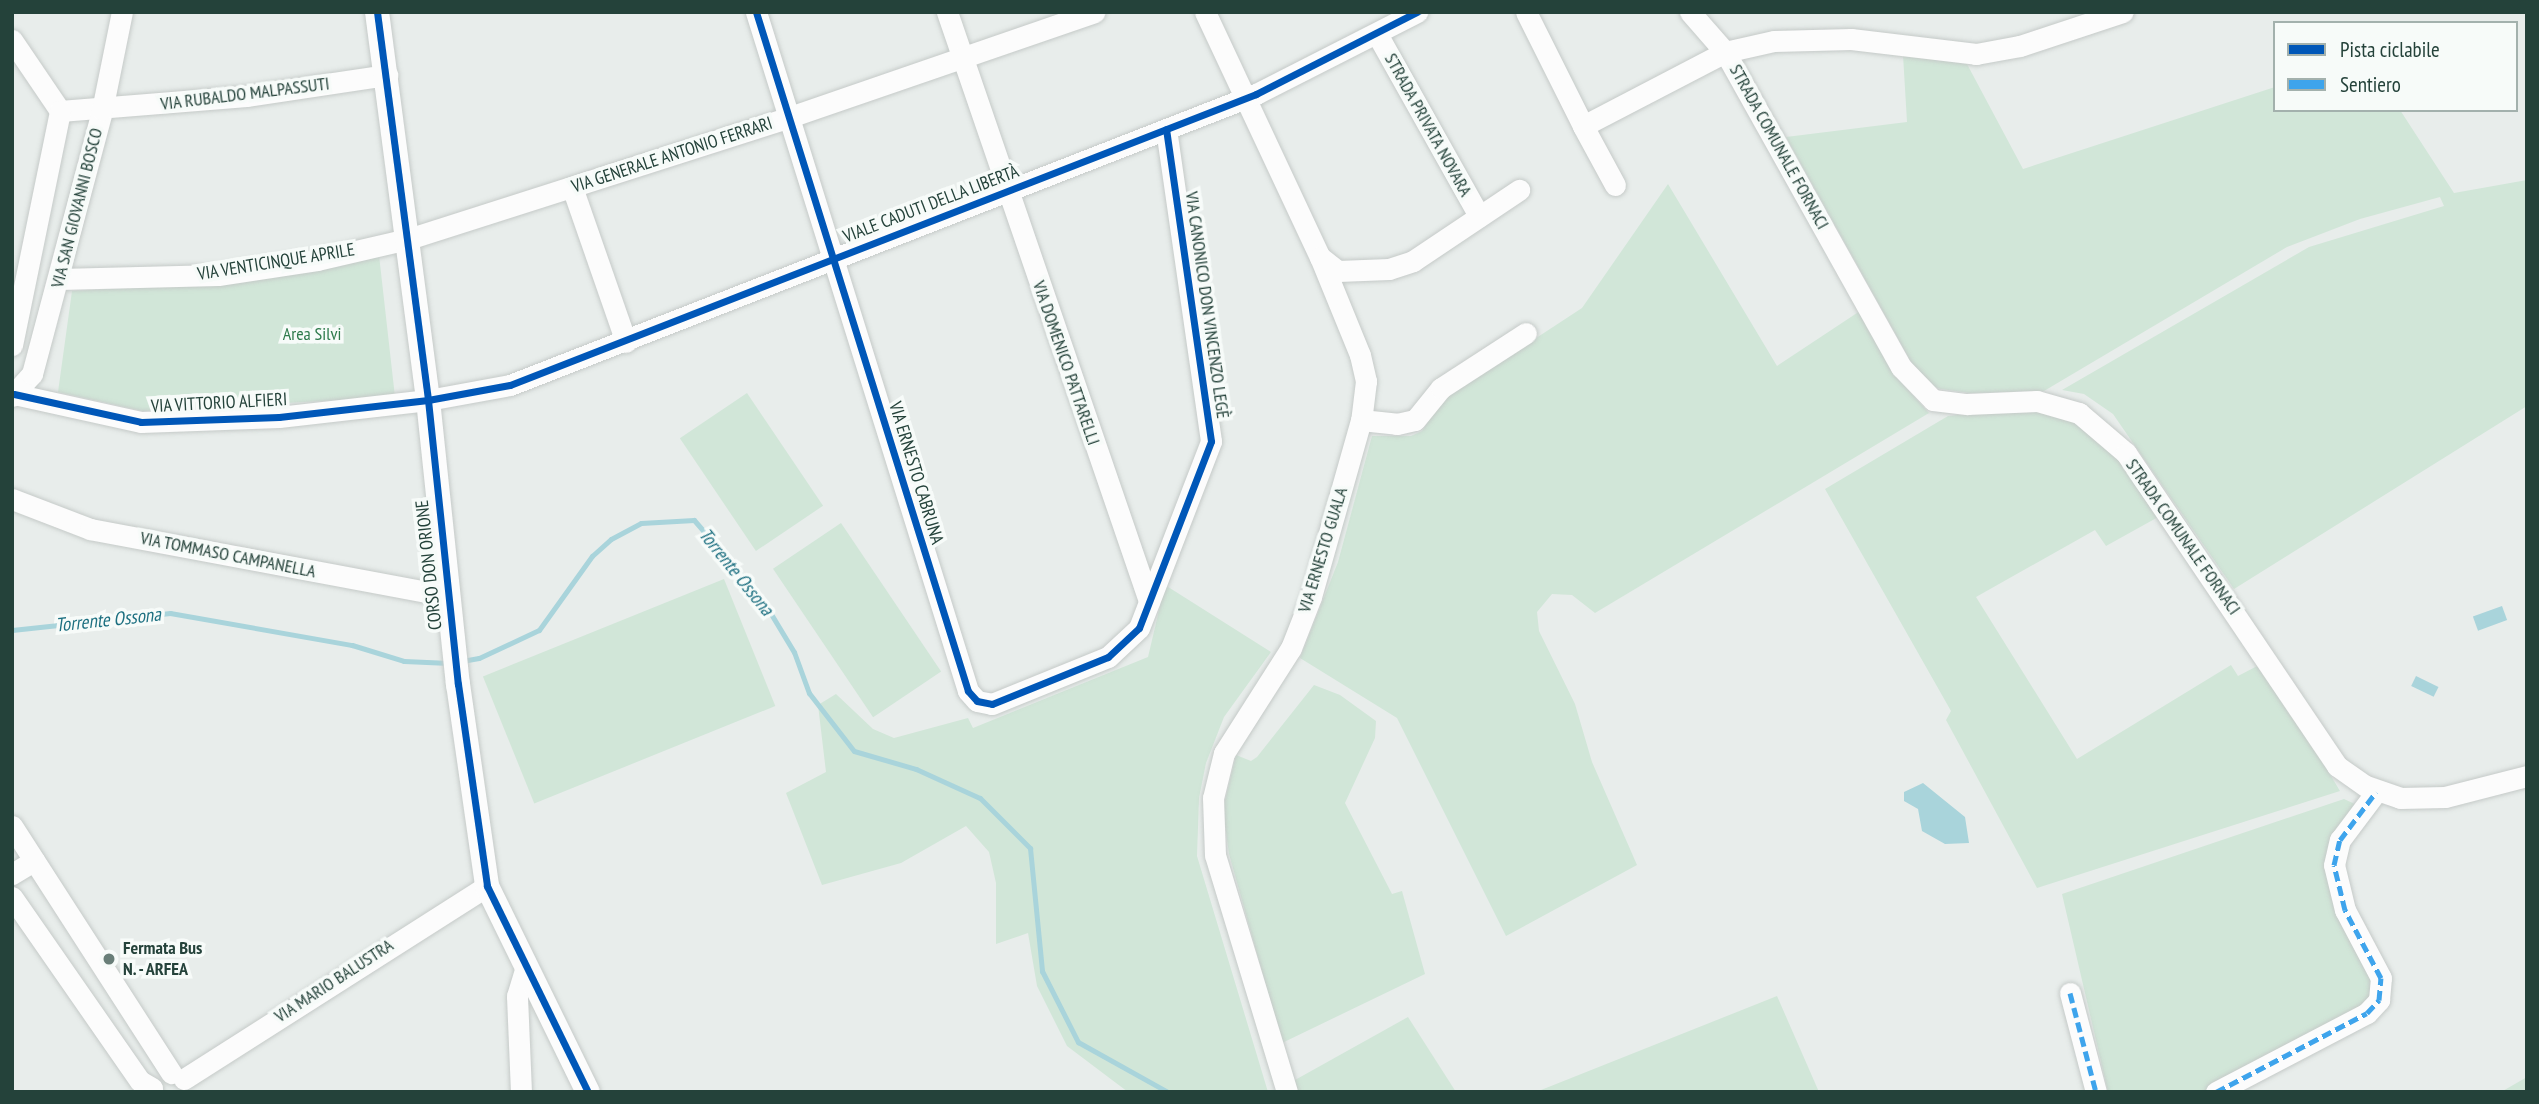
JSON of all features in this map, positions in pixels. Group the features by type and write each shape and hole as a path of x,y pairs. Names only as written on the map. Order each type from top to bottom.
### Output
{"street":[{"name":"VIA SAN GIOVANNI BOSCO","path":"13,395 32,374 102,110 122,12"},
{"name":"CORSO DON ORIONE","path":"377,12 428,400 458,684 487,886 588,1092"},
{"name":"VIA ERNESTO CABRUNA","path":"757,12 787,118 968,691 977,701 992,704 1108,657 1139,628 1149,601"},
{"name":"VIA DOMENICO PATTARELLI","path":"947,12 1149,601"},
{"name":"VIA GENERALE ANTONIO FERRARI","path":"408,239 787,118 1094,12"},
{"name":"VIA ERNESTO GUALA","path":"1205,12 1320,257 1360,355 1366,381 1361,420 1301,623 1291,648 1224,753 1213,798 1215,855 1287,1092"},
{"path":"1245,98 1417,12"},
{"path":"1526,12 1615,185"},
{"name":"STRADA COMUNALE FORNACI","path":"1690,12 1725,52 1901,367 1933,400 1967,404 2037,401 2080,413 2126,453 2337,766 2376,792 2400,798 2445,797 2527,776"},
{"path":"1583,126 1725,52 1774,41 1851,39 1976,54 2020,46 2123,12"},
{"name":"STRADA PRIVATA NOVARA","path":"1377,34 1479,216"},
{"path":"12,40 60,111"},
{"name":"VIA RUBALDO MALPASSUTI","path":"60,111 102,110 387,75"},
{"name":"VIALE CADUTI DELLA LIBERTÀ","path":"428,400 510,385 626,342 832,258 1245,98"},
{"name":"VIA SAN GIOVANNI BOSCO","path":"12,345 60,111"},
{"name":"VIA CANONICO DON VINCENZO LEGÈ","path":"1149,601 1211,441 1166,129"},
{"path":"572,187 626,342"},
{"name":"STRADA PRIVATA NOVARA","path":"1320,257 1338,271 1389,269 1413,261 1519,190"},
{"name":"VIA VENTICINQUE APRILE","path":"59,279 218,275 317,260 408,239"},
{"path":"1361,420 1397,424 1415,420 1441,388 1526,333"},
{"name":"VIA VITTORIO ALFIERI","path":"13,395 141,422 279,418 428,400"},
{"name":"VIA TOMMASO CAMPANELLA","path":"12,499 90,529 448,596"},
{"path":"2216,1092 2367,1013 2379,1000 2381,978 2345,911 2334,865 2340,840 2376,792"},
{"path":"12,826 181,1081"},
{"path":"12,874 34,861"},
{"name":"VIA MARIO BALUSTRA","path":"151,1090 159,1077 181,1081 487,886"},
{"path":"12,897 140,1081 151,1090"},
{"path":"521,1092 517,996 526,967"},
{"path":"88,1004 116,985"},
{"path":"2070,993 2096,1092"}],"green space":[{"path":"1903,55 1967,64 2023,169 2273,88 2273,112 2401,112 2454,193 2527,180 2527,406 2234,589 2113,414 2084,394 2062,390 2309,247 2444,206 2440,197 2360,219 2287,247 2044,391 1970,393 1941,389 1929,385 1916,371 1786,137 1907,122"},
{"path":"1668,184 1777,366 1860,311 1898,379 1929,413 1595,613 1572,595 1552,594 1537,612 1539,631 1575,704 1592,762 1637,865 1506,936 1397,718 1300,658 1338,562 1372,436 1411,436 1422,431 1441,402 1582,308"},
{"name":"Area Silvi","path":"379,255 395,397 143,411 58,392 72,291 219,283"},
{"path":"747,393 823,506 756,551 680,438"},
{"path":"2034,407 2080,418 2114,448 2160,516 2106,546 2095,530 1976,597 2077,759 2231,665 2238,676 2263,663 2340,791 2037,888 1946,720 1951,711 1825,489 1948,416"},
{"path":"841,523 941,671 873,717 773,569"},
{"path":"724,579 775,706 534,803 483,676"},
{"path":"1165,585 1271,652 1224,717 1206,763 1199,798 1197,856 1268,1092 1128,1092 1067,1046 1037,986 1028,933 996,944 996,883 989,852 966,826 901,863 822,885 786,793 826,772 818,705 836,694 873,729 894,738 968,718 973,728 1148,657"},
{"path":"1314,685 1340,695 1376,721 1375,738 1345,803 1392,894 1402,891 1425,974 1282,1043 1229,854 1223,809 1236,755 1251,761 1257,757"},
{"path":"2344,799 2359,806 2329,846 2375,975 2373,1001 2207,1092 2108,1092 2062,894"},
{"path":"1777,996 1819,1092 1536,1092 1757,1004"},
{"path":"1408,1017 1456,1092 1298,1092 1295,1080"},
{"path":"2527,1077 2527,1092 2501,1092"}],"water":[{"path":"2502,606 2507,620 2478,631 2473,617"},
{"path":"2416,676 2438,687 2434,697 2411,686"},
{"path":"1923,783 1965,817 1969,843 1945,844 1922,831 1918,809 1904,801 1904,792"}],"waterway":[{"name":"Torrente Ossona","path":"462,661 479,658 539,630 592,556 611,539 641,523 694,520 762,599 794,652 809,693 854,751 916,769 980,798 1030,848 1042,971 1078,1042 1168,1092"},
{"name":"Torrente Ossona","path":"12,630 170,613 352,645 404,661 449,663"}],"marked path":[{"path":"2216,1092 2367,1013 2379,1000 2381,978 2345,910 2334,865 2340,840 2376,792"},
{"path":"2070,993 2096,1092"}],"cycle path":[{"path":"377,12 428,400 458,684 487,886 588,1092"},
{"path":"756,12 968,691 977,701 992,704 1108,657 1139,628 1211,441 1166,129"},
{"path":"14,394 141,422 279,417 428,400 510,385 1256,94 1417,12"}],"place":[{"name":"Fermata Bus N. - ARFEA","path":"109,959"}]}
